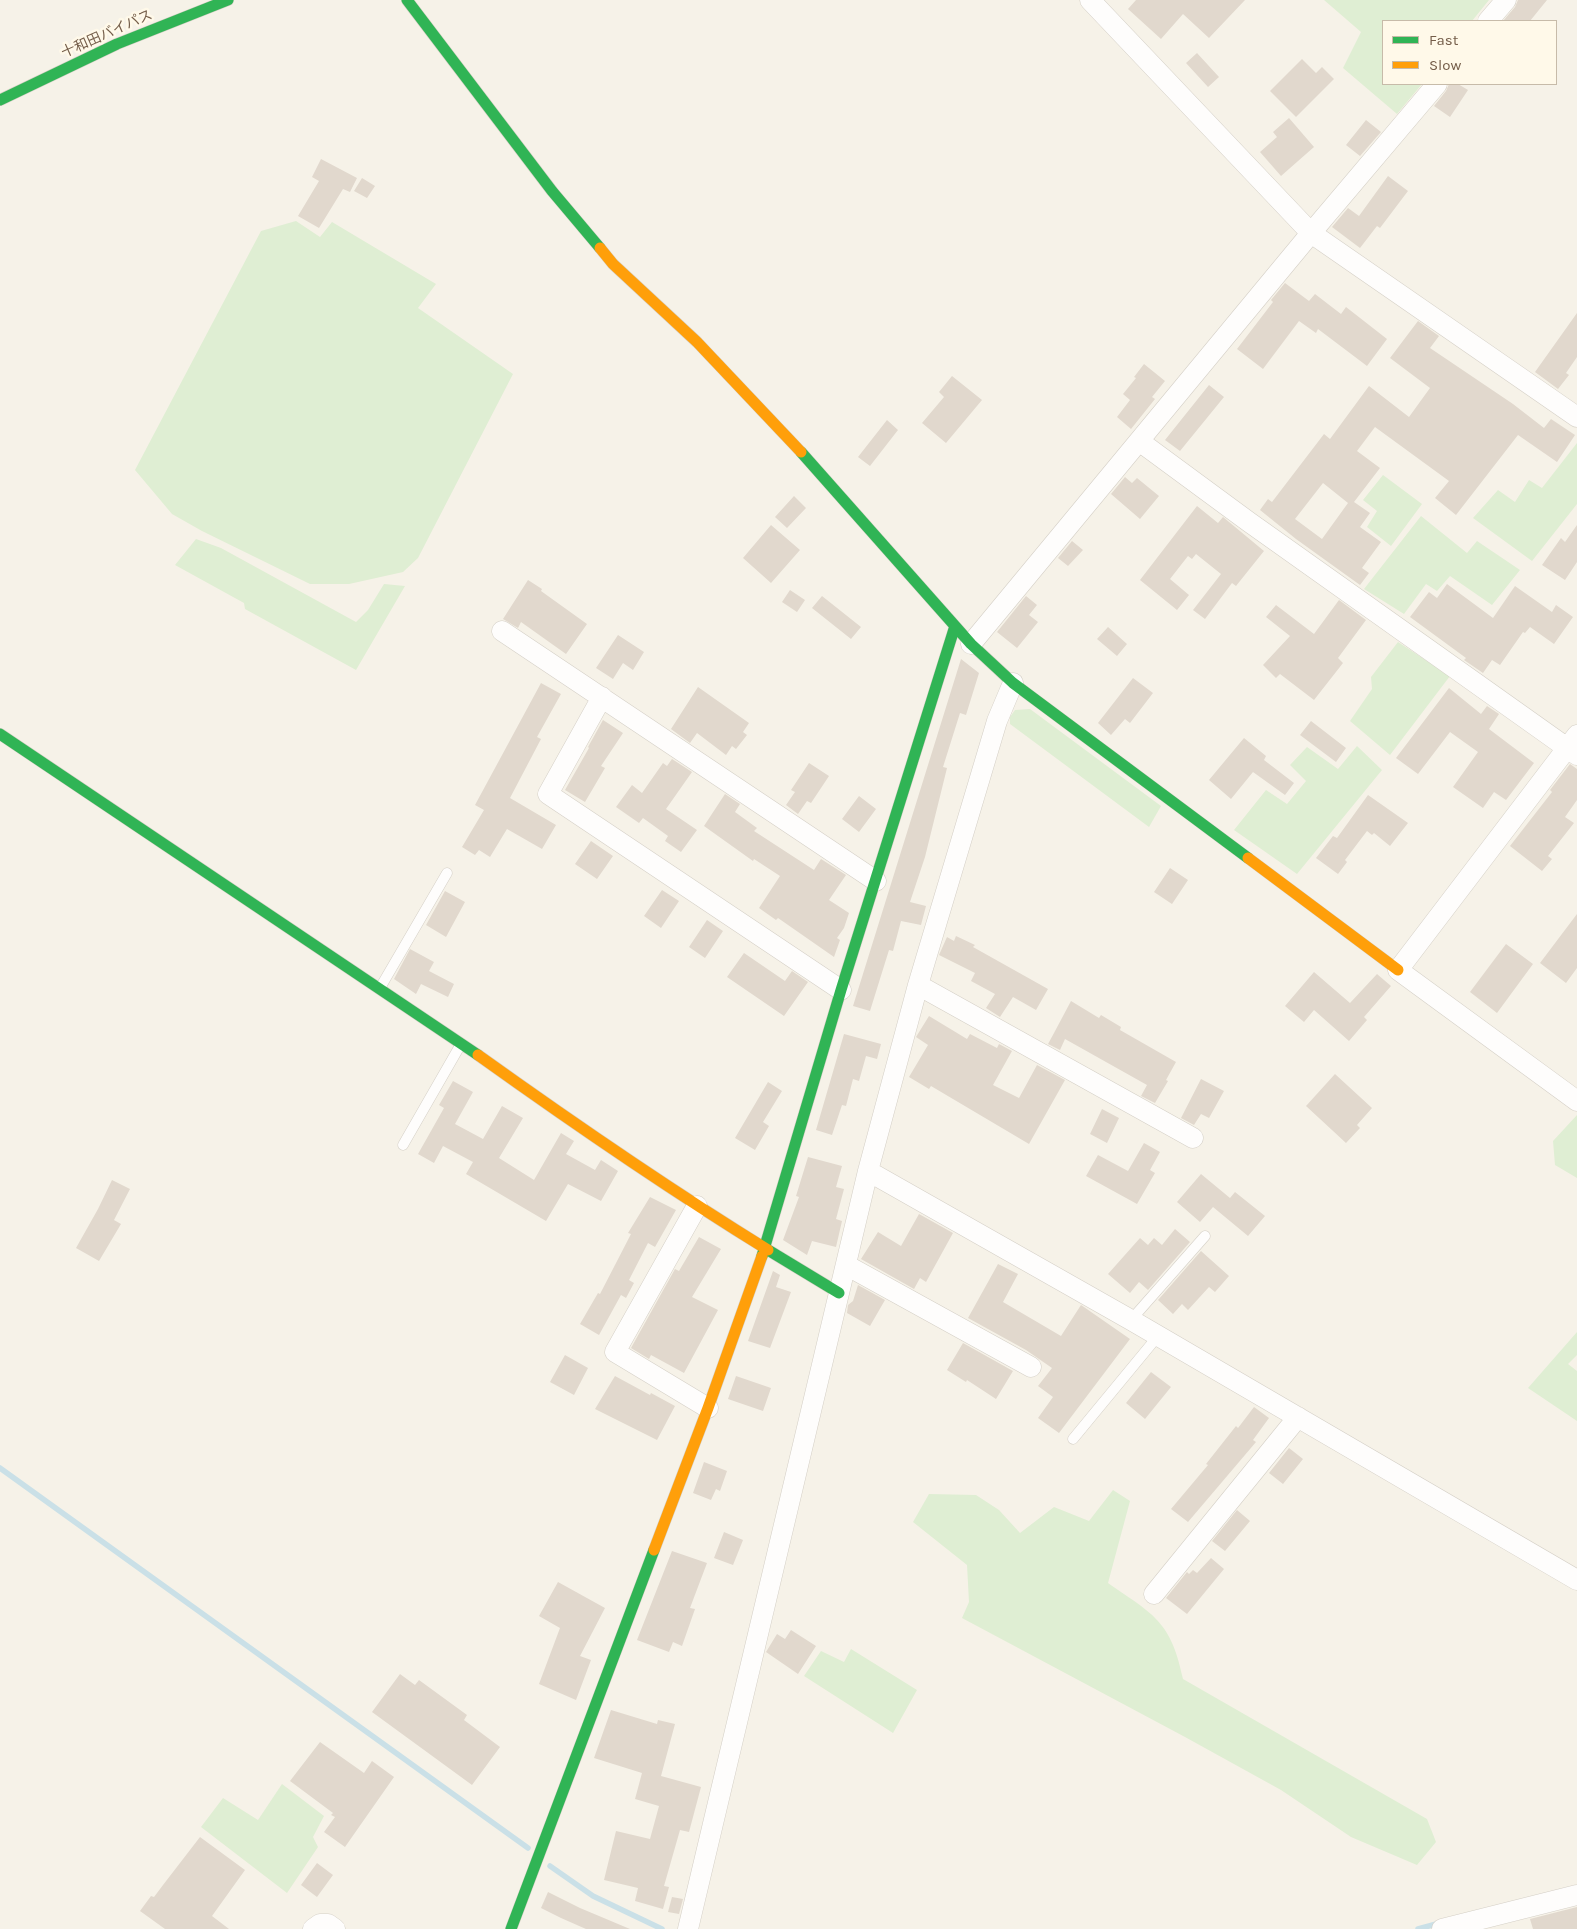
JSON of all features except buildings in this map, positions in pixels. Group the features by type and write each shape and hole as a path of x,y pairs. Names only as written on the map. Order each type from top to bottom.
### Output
{"main road":[{"name":"十和田バイパス","path":"0,100 118,44 228,0"},
{"path":"408,0 552,191 613,264 697,342 826,479 971,644 1013,683 1398,970"},
{"path":"511,1929 708,1408 765,1246 841,990 955,626"},
{"path":"0,734 461,1043 558,1112 697,1206 839,1293"}],"street":[{"path":"1090,0 1311,232 1577,417"},
{"path":"1489,20 1506,0"},
{"path":"971,644 1311,232 1343,197 1436,85"},
{"path":"1139,441 1249,522 1574,746 1398,970 1577,1100"},
{"path":"502,632 876,881"},
{"path":"692,1928 868,1171 918,985 997,721 1013,683"},
{"path":"602,697 548,794 841,990"},
{"path":"918,985 1193,1138"},
{"path":"868,1171 1131,1320 1577,1580"},
{"path":"697,1206 615,1352 708,1408"},
{"path":"846,1265 1031,1368"},
{"path":"1154,1594 1298,1418"},
{"path":"1442,1929 1577,1895"},
{"path":"313,1929 320,1924 328,1924 335,1929"}],"lane":[{"path":"380,989 447,873"},
{"path":"403,1145 461,1043"},
{"path":"1131,1320 1205,1236"},
{"path":"1073,1440 1158,1336"}],"green space":[{"path":"1324,0 1489,0 1473,20 1382,20 1382,85 1421,85 1397,114 1343,68 1361,32"},
{"path":"296,221 320,237 332,222 436,284 418,308 513,374 418,558 403,572 349,584 310,584 202,531 172,514 135,470 261,231"},
{"path":"1577,443 1577,504 1532,561 1473,518 1498,490 1515,502 1529,480 1542,488"},
{"path":"1383,475 1422,504 1391,546 1367,527 1377,511 1363,500"},
{"path":"1421,516 1467,553 1477,541 1520,570 1492,605 1450,576 1437,591 1426,584 1404,614 1364,589"},
{"path":"196,539 221,548 356,622 368,610 384,584 405,586 356,670 245,609 244,603 175,565"},
{"path":"1398,642 1450,676 1390,755 1350,721 1372,689 1371,677"},
{"path":"1030,709 1161,806 1149,827 1010,724 1010,717 1015,710"},
{"path":"1357,746 1382,770 1297,874 1234,830 1266,790 1287,804 1306,781 1290,765 1307,747 1338,769"},
{"path":"1577,1115 1577,1178 1555,1165 1553,1141"},
{"path":"1577,1332 1577,1355 1568,1364 1577,1371 1577,1421 1528,1388"},
{"path":"1113,1490 1130,1501 1108,1583 1149,1612 1158,1621 1173,1644 1183,1679 1427,1819 1436,1842 1417,1865 1351,1837 1281,1790 962,1618 969,1602 967,1565 913,1522 929,1494 976,1495 999,1510 1020,1533 1054,1507 1089,1521"},
{"path":"851,1649 917,1690 893,1733 804,1676 821,1651 844,1662"},
{"path":"282,1784 324,1816 313,1837 318,1847 287,1893 201,1827 223,1798 258,1820"}],"waterway":[{"path":"0,1468 528,1848"},
{"path":"550,1866 593,1896 662,1929"},
{"path":"1418,1929 1440,1923"}],"traffic: fast":[{"path":"0,100 117,44 228,0"},
{"path":"407,0 552,191 600,248"},
{"path":"801,452 971,644 1013,683 1248,858"},
{"path":"762,1256 841,990 955,626"},
{"path":"0,734 478,1055"},
{"path":"768,1250 839,1293"},
{"path":"511,1929 654,1550"}],"traffic: slow":[{"path":"600,248 613,264 697,342 801,452"},
{"path":"1248,858 1398,970"},
{"path":"478,1055 549,1106 768,1250"},
{"path":"654,1550 708,1408 762,1256"}]}
